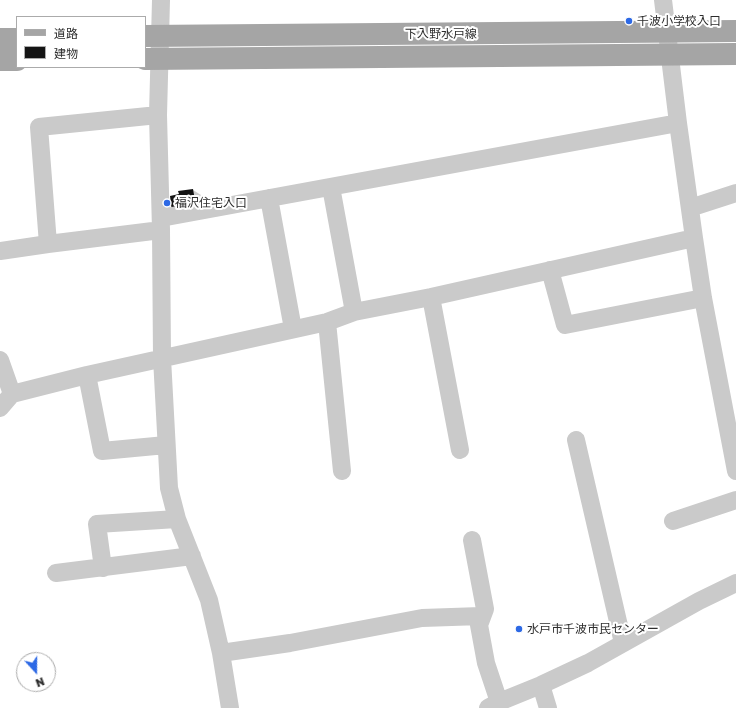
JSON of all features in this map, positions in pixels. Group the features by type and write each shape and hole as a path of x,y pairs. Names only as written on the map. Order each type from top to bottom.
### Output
{"main road":[{"name":"下入野水戸線","path":"153,36 736,31"},
{"path":"0,39 16,39"},
{"name":"下入野水戸線","path":"152,59 736,54"},
{"path":"0,60 16,60"}],"street":[{"path":"160,0 153,36 152,59 158,115 161,224 162,358 166,445 170,488 177,519 209,600 221,653 230,708"},
{"path":"663,0 694,238 736,471"},
{"path":"48,244 39,127 158,115"},
{"path":"0,252 161,224 269,198 678,123"},
{"path":"331,187 354,312"},
{"path":"690,208 736,192"},
{"path":"269,198 293,329"},
{"path":"0,408 12,394 87,375 327,322 354,312 431,297 694,238"},
{"path":"550,270 565,325 704,298"},
{"path":"431,297 460,450"},
{"path":"327,322 342,472"},
{"path":"0,360 12,394"},
{"path":"87,375 102,451 166,445"},
{"path":"576,440 623,643"},
{"path":"673,521 736,500"},
{"path":"103,568 98,524 177,519"},
{"path":"472,540 484,609 479,624 494,705 588,663 699,601 736,583"},
{"path":"56,573 192,556"},
{"path":"221,653 290,643 422,618 481,616"},
{"path":"540,685 548,708"}],"building":[{"path":"193,189 196,206 172,212 170,196 179,194 178,191"}],"place":[{"name":"千波小学校入口","path":"629,21"},
{"name":"福沢住宅入口","path":"167,203"},
{"name":"水戸市千波市民センター","path":"519,629"}]}
